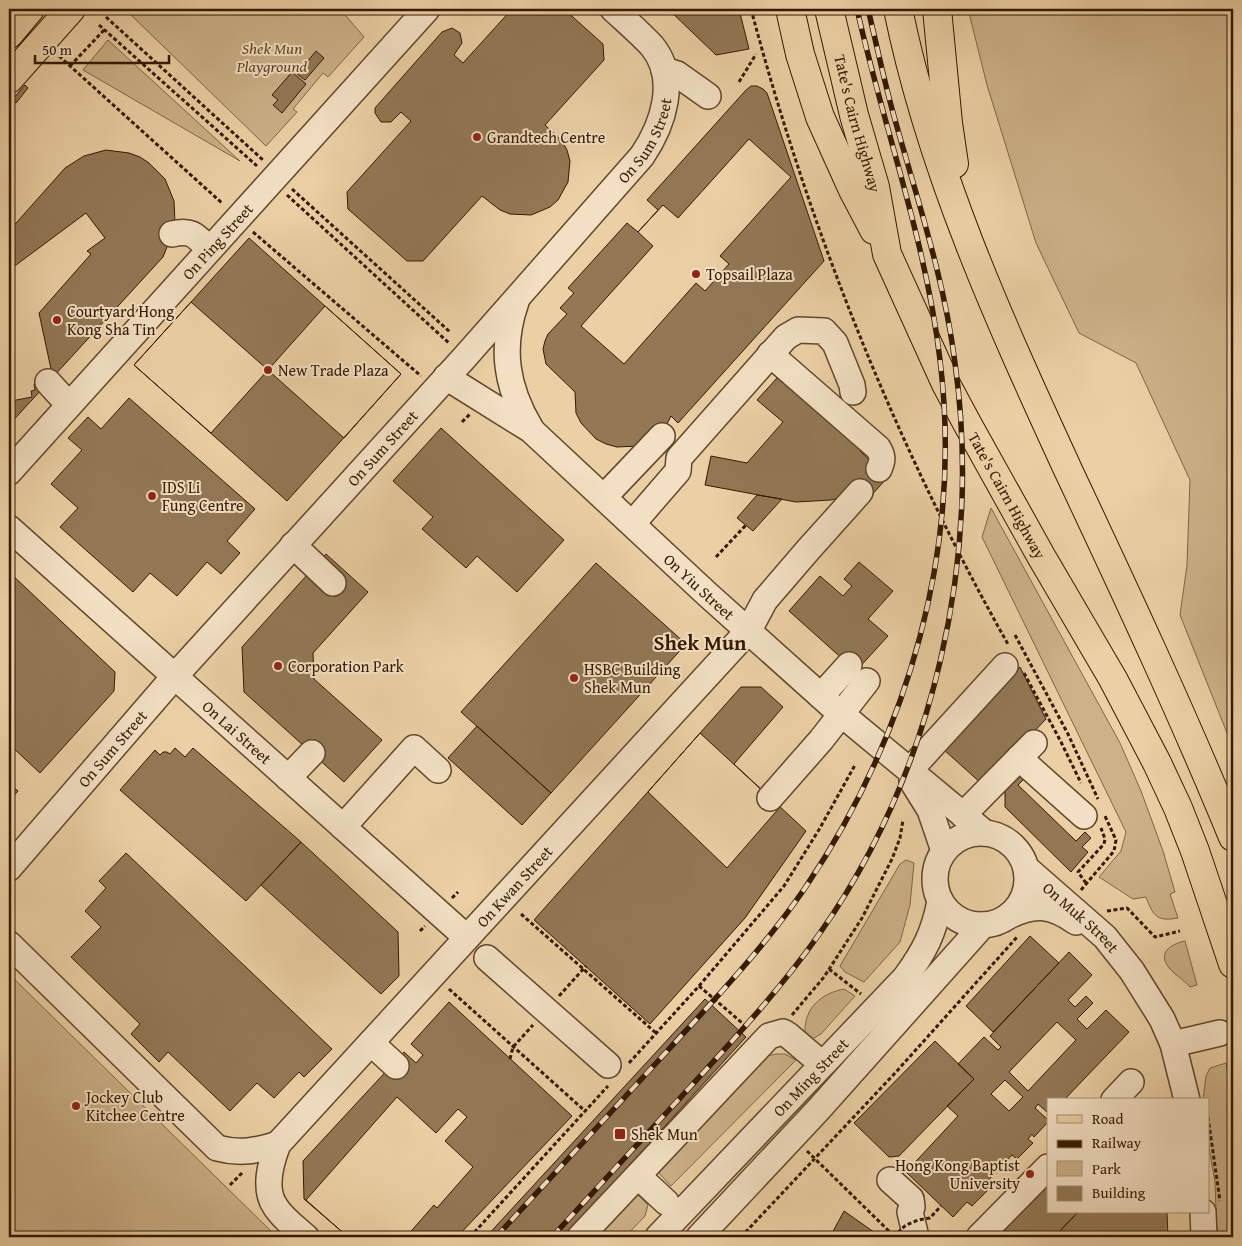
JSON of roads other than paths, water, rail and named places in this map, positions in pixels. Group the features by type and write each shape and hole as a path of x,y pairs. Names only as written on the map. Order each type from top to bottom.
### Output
{"main road":[{"path":"9,34 30,9"},
{"path":"9,79 71,9"},
{"path":"790,9 800,54 820,117 853,190 887,254"},
{"name":"Tate's Cairn Highway","path":"829,9 854,116 875,188 887,254 946,384 1041,556 1113,679 1157,763 1195,851 1233,964"},
{"path":"898,9 934,146 968,241 1012,348 1184,721 1233,837"},
{"path":"937,9 950,132 957,184 968,241"}],"street":[{"name":"On Ping Street","path":"9,472 68,404 427,9"},
{"name":"On Sum Street","path":"9,868 174,677 518,298 642,156 650,144 662,116 666,93 664,70 652,46 613,9"},
{"path":"664,70 677,74 708,96"},
{"path":"172,234 185,232 193,234 209,249"},
{"name":"On Yiu Street","path":"518,298 511,316 508,336 507,356 509,375 521,413 532,430"},
{"path":"633,523 678,472 679,458 786,337 798,330 824,331 835,344 852,385 853,392"},
{"path":"770,354 878,448 882,460 879,469"},
{"name":"On Yiu Street","path":"446,377 532,430 707,594 841,714 985,833"},
{"path":"48,382 68,404"},
{"path":"604,497 662,436"},
{"name":"On Kwan Street","path":"278,1144 749,630 765,600 860,492"},
{"name":"On Lai Street","path":"9,528 466,937"},
{"path":"293,546 333,583"},
{"path":"902,764 975,706 1013,662"},
{"path":"770,798 841,714 858,673 821,696"},
{"path":"343,827 414,748 438,770"},
{"path":"963,815 1024,750 1097,815"},
{"path":"288,778 312,753"},
{"name":"On Yiu Street","path":"902,764 930,810 944,851"},
{"path":"944,851 952,843 973,833 985,833 999,837 1011,844 1020,855 1026,868 1027,879 1022,900 1016,908 1014,925"},
{"name":"On Ming Street","path":"658,1237 905,978 929,940 940,901 935,887 935,872 938,861 944,851"},
{"name":"On Muk Street","path":"1026,868 1106,936 1132,971 1162,1019 1173,1044 1186,1098"},
{"path":"940,901 948,912 958,919 970,924 983,925"},
{"name":"On Muk Street","path":"1014,925 1022,909 1033,907 1047,908 1064,913 1105,944 1132,971"},
{"name":"On Ming Street","path":"699,1237 818,1110 983,925 993,923 1014,925"},
{"path":"9,944 217,1148 230,1152 259,1151 278,1144"},
{"path":"487,958 615,1071"},
{"path":"1173,1044 1220,1033"},
{"path":"580,1237 773,1037 794,1039 822,1064"},
{"path":"371,1043 396,1066"},
{"path":"1116,1098 1131,1082"},
{"path":"278,1144 271,1161 270,1194 274,1206 306,1237"},
{"path":"979,1237 1047,1167"},
{"path":"638,1176 666,1202"},
{"path":"890,1180 911,1199 912,1207 910,1212 916,1237"},
{"path":"1204,1237 1212,1211"}],"railway":[{"path":"496,1237 723,990 758,950 805,888 842,829 873,767 899,702 920,636 935,568 943,499 945,430 940,360 925,271 857,9"},
{"path":"552,1237 742,1030 775,992 820,933 860,870 893,803 920,733 940,660 954,586 961,512 962,437 955,363 944,298 892,109 868,9"}],"place":[{"name":"Grandtech Centre","path":"477,137"},
{"name":"Topsail Plaza","path":"696,274"},
{"name":"Courtyard Hong Kong Sha Tin","path":"57,320"},
{"name":"New Trade Plaza","path":"268,370"},
{"name":"IDS Li Fung Centre","path":"152,496"},
{"name":"Corporation Park","path":"278,666"},
{"name":"HSBC Building Shek Mun","path":"574,678"},
{"name":"Jockey Club Kitchee Centre","path":"76,1106"},
{"name":"Shek Mun","path":"620,1134"},
{"name":"Hong Kong Baptist University","path":"1030,1174"}],"district":[{"name":"Shek Mun","path":"700,643"}],"park label":[{"name":"Shek Mun Playground","path":"272,57"}]}
